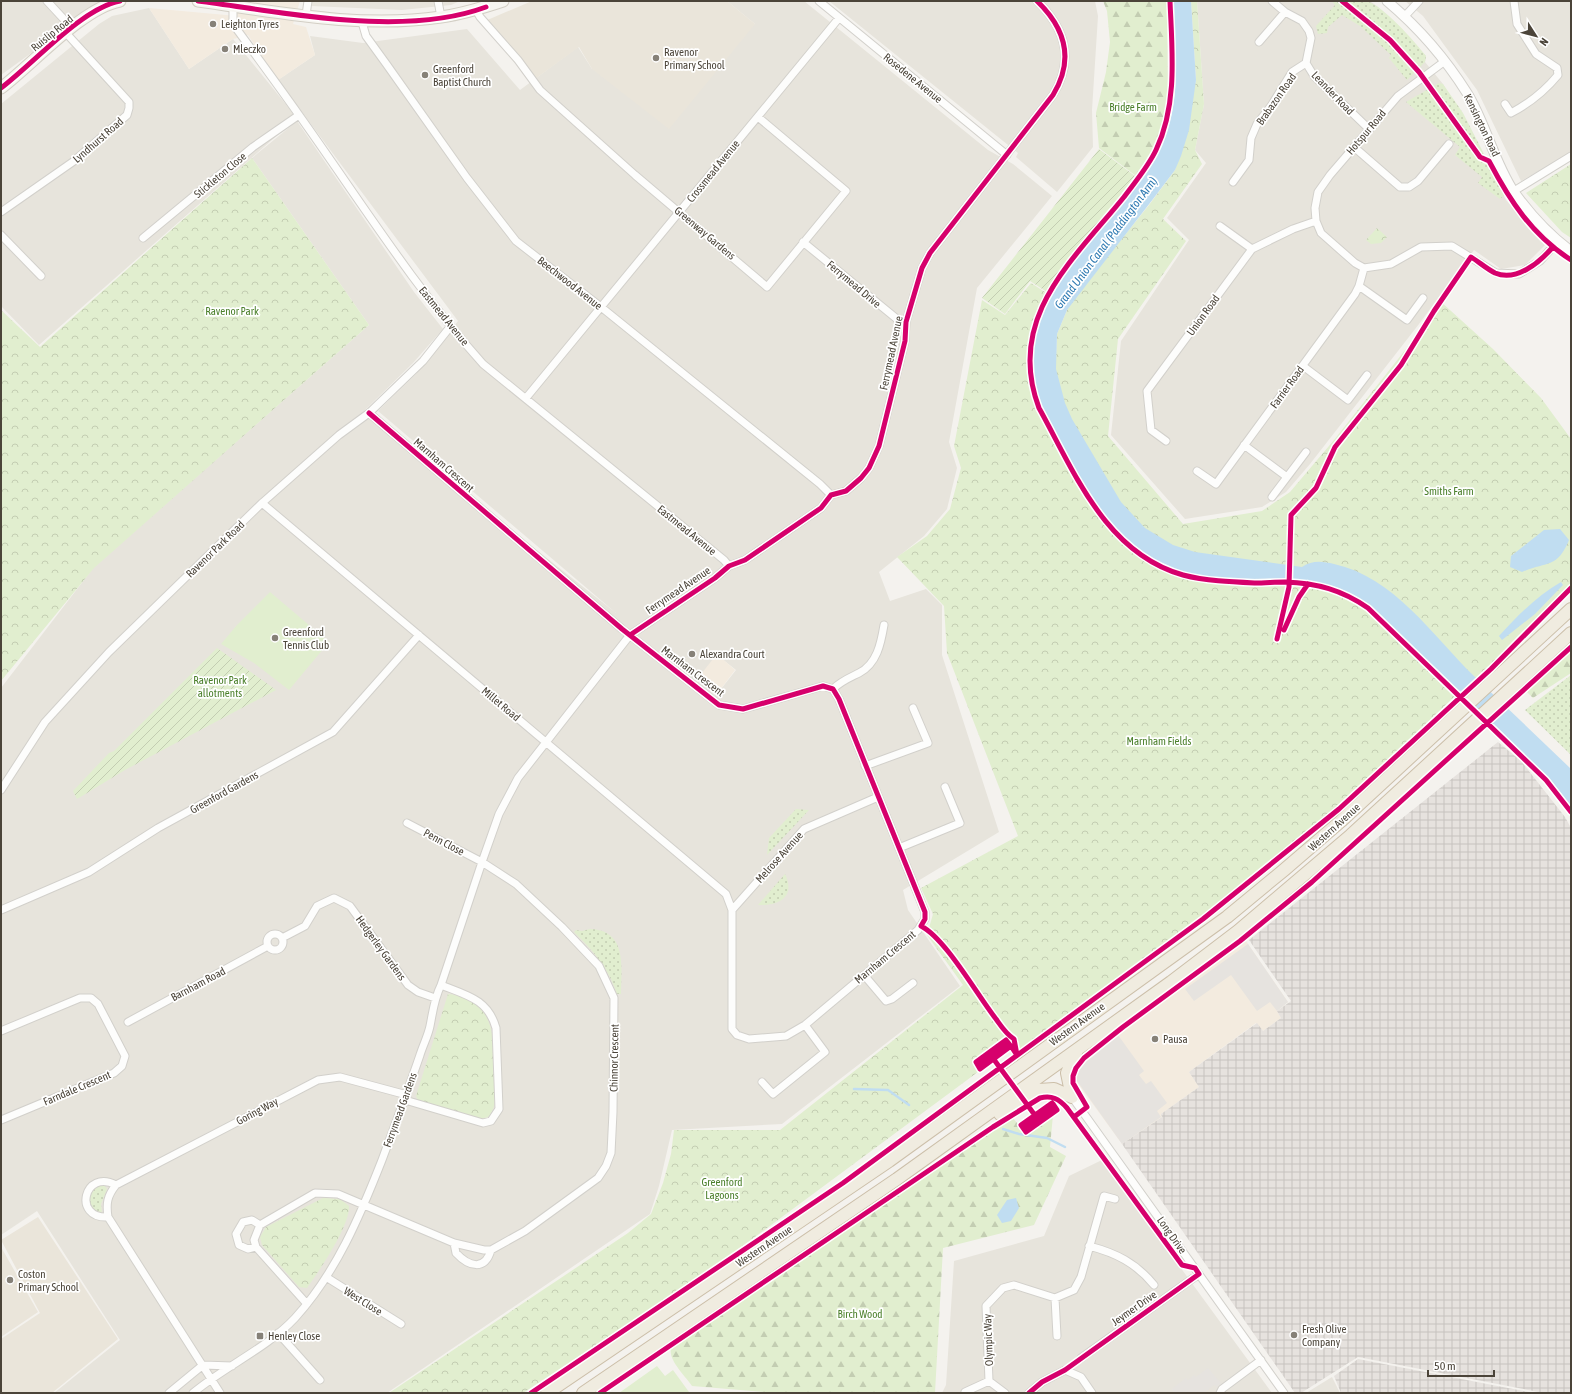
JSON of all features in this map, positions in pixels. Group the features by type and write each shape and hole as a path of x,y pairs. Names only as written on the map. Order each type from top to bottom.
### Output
{"highway":[{"name":"Western Avenue","path":"547,1393 889,1161 1227,917 1335,826 1571,609"},
{"name":"Western Avenue","path":"583,1393 897,1179 1171,982 1283,894 1351,835 1571,633"},
{"path":"1072,1097 1067,1073 1077,1049"},
{"path":"897,1179 1038,1090 1054,1089 1072,1097"}],"main road":[{"name":"Ruislip Road","path":"1,88 69,30 99,9 120,1"},
{"path":"198,1 362,22 402,21 441,17 476,10 503,1"}],"street":[{"path":"47,1 69,30"},
{"path":"306,15 308,1"},
{"path":"438,1 441,17"},
{"name":"Rosedene Avenue","path":"818,1 1007,155"},
{"name":"Ferrymead Avenue","path":"500,814 518,778 630,635 716,578 729,566 744,560 821,508 831,495 846,491 861,478 875,458 905,341 906,322 922,268 930,253 1054,95 1063,76 1065,54 1061,31 1049,13 1036,1"},
{"name":"Leander Road","path":"1272,1 1284,12 1302,21 1309,31 1311,38 1306,63 1314,76 1369,129"},
{"name":"Kensington Road","path":"1387,1 1433,46 1445,60 1467,93 1514,191 1536,219 1558,241 1571,251"},
{"path":"1404,17 1419,1"},
{"path":"1505,104 1511,113 1528,104 1546,90 1558,75 1557,68 1536,54 1517,24 1514,1"},
{"name":"Eastmead Avenue","path":"233,6 233,24 299,115 357,200 450,327 483,364 729,566"},
{"name":"Greenway Gardens","path":"476,10 480,17 518,60 540,90 767,286 846,190 758,117"},
{"path":"1259,42 1284,12"},
{"name":"Crossmead Avenue","path":"526,398 839,18"},
{"name":"Beechwood Avenue","path":"362,22 366,36 387,66 467,178 516,241 601,307 820,484 831,495"},
{"name":"Lyndhurst Road","path":"1,212 74,161 127,115 129,102 69,30"},
{"name":"Hotspur Road","path":"1316,221 1315,208 1318,192 1354,147 1398,96 1445,60"},
{"name":"Brabazon Road","path":"1233,182 1249,160 1251,138 1257,124 1271,106 1292,72 1306,63"},
{"name":"Stickleton Close","path":"143,238 253,147 299,115"},
{"path":"1354,147 1400,187 1410,187 1418,181 1449,144"},
{"path":"1514,191 1571,156"},
{"path":"1316,221 1321,233 1355,263 1364,268 1391,264 1421,247 1452,246 1496,273 1519,274 1540,261 1558,241"},
{"name":"Union Road","path":"1166,441 1151,430 1147,392 1252,249 1293,229 1316,221"},
{"path":"1220,226 1252,249"},
{"path":"1,235 41,276"},
{"name":"Ferrymead Drive","path":"803,242 897,319 906,322"},
{"name":"Farrier Road","path":"1197,471 1216,484 1303,366 1359,286 1364,268"},
{"path":"1359,286 1407,320 1423,298"},
{"name":"Ravenor Park Road","path":"1,790 45,722 109,652 262,503 339,435 369,413 423,361 450,327"},
{"path":"1303,366 1348,400 1367,375"},
{"name":"Marnham Crescent","path":"369,413 630,635 720,705 743,709 823,686 833,689 839,699 925,912 925,920 918,930 805,1025 786,1036 749,1039 737,1035 732,1030 732,910"},
{"path":"1244,445 1287,477"},
{"path":"1272,497 1306,452"},
{"name":"Millet Road","path":"262,503 716,885 726,894 732,910"},
{"path":"833,689 840,682 860,672 872,662 880,647 884,625"},
{"name":"Greenford Gardens","path":"1,910 89,872 158,828 333,732 419,635"},
{"path":"865,766 928,743 913,708"},
{"path":"899,848 960,823 945,787"},
{"name":"Melrose Avenue","path":"732,910 804,829 878,797"},
{"name":"Ferrymead Gardens","path":"193,1393 210,1378 233,1366 278,1333 307,1304 326,1277 348,1240 364,1205 406,1097 430,1026 435,998 441,986 482,862 500,814"},
{"name":"Penn Close","path":"407,823 482,862"},
{"name":"Chinnor Crescent","path":"454,1243 456,1253 468,1264 476,1265 485,1263 489,1258 491,1250 531,1226 598,1178 606,1166 611,1153 613,1112 614,998 599,966 562,927 516,884 482,862"},
{"name":"Barnham Road","path":"282,938 305,926 317,906 334,898 350,906"},
{"name":"Hedgerley Gardens","path":"350,906 408,985 418,992 435,998"},
{"name":"Barnham Road","path":"272,935 279,935 282,938 283,944 280,948 272,949 268,946 268,941 272,935"},
{"name":"Barnham Road","path":"128,1022 268,946"},
{"path":"864,975 886,1001 892,999 913,983"},
{"name":"Goring Way","path":"116,1185 318,1080 340,1077 406,1097 482,1124 491,1121 499,1109 496,1028 494,1019 486,1006 470,996 441,986"},
{"name":"Farndale Crescent","path":"1,1031 80,998 91,998 98,1004 125,1056 122,1066 114,1074 1,1120"},
{"path":"762,1082 773,1094 825,1052 805,1025"},
{"name":"Long Drive","path":"1072,1097 1284,1393"},
{"path":"108,1218 100,1218 92,1214 87,1206 85,1196 92,1185 101,1180 108,1181 116,1185 109,1194 106,1205 108,1218 220,1393"},
{"path":"307,1304 256,1247 254,1240 260,1225 315,1193 338,1194 454,1243 484,1250 491,1250"},
{"path":"1056,1336 1055,1298 1074,1290 1081,1276 1104,1196 1115,1199"},
{"path":"256,1247 248,1249 239,1245 236,1234 243,1222 252,1220 260,1225"},
{"path":"1089,1246 1111,1252 1127,1260 1145,1274 1154,1285"},
{"name":"Jeymer Drive","path":"1081,1358 1199,1274"},
{"name":"West Close","path":"326,1277 401,1324"},
{"name":"Olympic Way","path":"989,1381 986,1306 1003,1288 1014,1285 1055,1298"},
{"path":"278,1333 320,1380"},
{"path":"1220,1393 1222,1389 1261,1360"},
{"path":"169,1393 203,1365 233,1366"},
{"path":"1029,1393 1042,1382 1065,1370 1081,1377 1092,1393"},
{"name":"Olympic Way","path":"964,1392 989,1381"},
{"name":"Olympic Way","path":"989,1381 1005,1393"}],"shaded area":[{"path":"1,1 103,1 1,75"},
{"path":"236,1 300,1 293,24 306,27 315,55 278,80 248,35 233,39 189,69 149,8 237,16"},
{"path":"312,1 460,1 451,5 402,10 311,6"},
{"name":"Ravenor Primary School","path":"532,1 727,1 755,24 669,129 592,69 579,47 535,79 485,21"},
{"path":"727,1 804,1 988,150 1013,164 1052,196 977,288 949,442 957,468 947,509 924,536 879,572 890,601 926,589 942,605 942,655 999,832 903,890 908,910 960,986 782,1124 672,1130 659,1186 650,1214 387,1393 54,1393 120,1340 37,1211 1,1235 1,688 94,567 369,325 252,158 297,121 414,292 443,329 413,363 363,412 616,613 378,411 416,374 458,321 278,80 315,55 310,36 363,43 467,29 520,90 578,47 592,69 755,24","holes":["717,655 736,670 717,694 698,679"]},
{"path":"829,1 1095,1 1098,16 1092,110 1093,147 1057,192 1016,157 1018,153"},
{"path":"1197,1 1370,1 1378,7 1426,56 1425,62 1443,84 1506,200 1545,245 1525,265 1501,269 1474,250 1419,324 1310,464 1286,492 1262,507 1185,519 1111,435 1121,341 1189,240 1167,218 1206,163 1195,150 1204,104"},
{"path":"1405,1 1571,1 1571,153 1521,181 1477,90 1423,16"},
{"path":"149,8 189,69 233,39 297,118 39,345 1,306 1,104 99,24 112,16"},
{"path":"717,654 735,670 717,694 698,678"},
{"path":"1498,742 1521,761 1565,817 1571,828 1571,1393 1544,1393 1358,1357 1301,1393 1295,1393 1122,1144 1162,1117 1161,1114 1199,1087 1189,1072 1257,1023 1263,1031 1281,1018 1277,1011 1291,1001 1249,940"},
{"path":"1246,941 1288,1002 1277,1011 1281,1018 1263,1031 1256,1023 1189,1072 1199,1087 1161,1114 1162,1117 1122,1144 1076,1081 1075,1073 1077,1069 1083,1060"},
{"path":"1248,944 1288,1002 1277,1011 1270,1002 1257,1011 1231,975 1194,1001 1185,989"},
{"path":"1118,1035 1144,1071 1139,1075 1146,1084 1151,1081 1167,1103 1157,1111 1161,1117 1122,1144 1075,1078 1077,1069 1083,1060"},
{"path":"1102,1160 1272,1393 942,1393 946,1385 954,1261 1044,1236 1069,1176"},
{"path":"38,1217 118,1339 52,1393 1,1393 1,1339 40,1313 1,1240"},
{"name":"Coston Primary School","path":"1,1247 38,1312 1,1337"},
{"path":"1358,1359 1534,1393 1341,1393 1334,1376"},
{"path":"1208,1368 1221,1383 1217,1387 1214,1385 1204,1393 1174,1393 1172,1389 1186,1378 1188,1380 1194,1375 1196,1377"},
{"path":"1332,1377 1340,1393 1306,1393"}],"green space":[{"name":"Bridge Farm","path":"1103,1 1167,1 1168,111 1155,148 1136,176 1099,148 1096,113 1106,72 1110,42 1107,11"},
{"name":"Smiths Farm","path":"1191,1 1197,1 1204,104 1195,150 1202,164 1163,219 1186,241 1118,339 1108,436 1183,524 1262,511 1290,492 1334,440 1417,335 1440,301 1493,349 1541,398 1571,439 1571,589 1475,682 1404,609 1297,568 1178,550 1130,519 1071,427 1055,376 1057,334 1067,310 1076,296 1175,170 1196,80"},
{"path":"1332,1 1366,1 1381,9 1390,16 1426,56 1425,62 1407,80 1389,58 1391,55 1360,26 1342,15 1328,27 1327,33 1318,34 1316,26 1335,5"},
{"path":"1439,83 1443,84 1463,113 1505,195 1500,199 1478,183 1482,177 1455,155 1460,147 1406,102"},
{"path":"1099,149 1135,176 1047,292 1030,281 1005,314 982,298"},
{"name":"Ravenor Park","path":"252,158 369,325 94,568 1,681 1,310 40,347"},
{"path":"1571,164 1571,238 1562,232 1526,193"},
{"path":"1377,228 1387,237 1381,243 1371,244 1366,240"},
{"name":"Marnham Fields","path":"1031,283 1048,294 1030,333 1028,344 1028,376 1033,396 1046,425 1085,493 1110,529 1125,545 1143,558 1163,569 1186,578 1227,584 1290,584 1310,586 1331,590 1350,598 1369,612 1455,696 1338,808 1218,906 1014,1057 1009,1049 717,1265 523,1393 389,1393 628,1233 651,1214 663,1183 671,1154 674,1130 780,1130 963,985 927,935 933,914 921,888 1018,836 947,653 944,606 897,557 927,536 950,509 961,468 954,446 982,300 1005,315"},
{"path":"1,318 15,331 1,345"},
{"name":"Greenford Tennis Club","path":"270,592 329,642 289,690 254,663 221,644 237,625"},
{"name":"Ravenor Park allotments","path":"217,648 276,690 125,770 77,799 73,791 109,753 114,751"},
{"path":"1571,650 1571,673 1533,698 1527,692"},
{"path":"1571,675 1571,755 1525,710"},
{"path":"796,809 809,810 767,855 769,838"},
{"path":"785,874 788,882 788,889 784,898 773,904 758,905"},
{"path":"590,929 602,931 611,936 617,943 620,952 622,973 621,994 617,994 600,960 574,932 576,930 582,931"},
{"path":"448,994 466,999 476,1005 483,1012 491,1030 493,1041 495,1102 494,1108 488,1117 479,1119 418,1100 416,1096"},
{"name":"Birch Wood","path":"1053,1115 1050,1147 1066,1156 1034,1225 943,1248 935,1393 776,1393 692,1386 678,1368 672,1358 671,1349 993,1127 1013,1118 1026,1134"},
{"path":"100,1185 104,1185 107,1189 101,1204 102,1214 100,1216 92,1208 89,1200 91,1193"},
{"path":"323,1198 340,1199 349,1206 348,1215 345,1225 326,1260 307,1288 299,1287 262,1245 260,1237 266,1227"},
{"path":"657,1366 665,1376 673,1370 689,1392 704,1393 619,1393"}],"water":[{"name":"Grand Union Canal (Paddington Arm)","path":"1173,1 1191,1 1196,80 1189,130 1175,170 1067,310 1057,334 1056,369 1065,403 1072,419 1121,502 1145,528 1173,545 1195,552 1302,567 1313,562 1330,563 1356,571 1375,581 1394,594 1427,626 1474,676 1570,768 1571,806 1549,778 1365,603 1326,585 1294,579 1232,579 1183,573 1152,559 1128,543 1105,519 1097,508 1052,430 1034,387 1031,353 1039,321 1055,289 1076,259 1125,201 1147,171 1163,142 1173,108 1175,90 1176,54"},
{"path":"1560,529 1569,540 1565,549 1555,560 1522,572 1510,567 1511,556 1544,530"},
{"path":"1561,582 1563,585 1535,614 1502,640 1499,636 1521,613 1544,593"},
{"path":"1016,1198 1019,1208 1011,1221 1002,1223 997,1215 1007,1200"}],"waterway":[{"path":"854,1089 888,1090 909,1105"},
{"path":"1003,1129 1019,1134 1047,1138 1065,1147"}],"cycle path":[{"path":"1,88 74,25 105,6 120,1"},
{"path":"198,1 305,16 381,22 418,21 453,16 486,7"},
{"path":"630,635 715,578 729,566 745,560 821,508 831,495 846,491 861,478 869,468 879,446 905,341 906,322 922,268 930,253 1053,95 1060,82 1064,69 1064,45 1054,22 1047,11 1037,1"},
{"path":"1170,1 1172,38 1171,96 1163,132 1156,150 1145,168 1124,197 1084,244 1066,268 1050,292 1038,318 1031,346 1031,376 1039,408 1079,483 1095,507 1112,529 1133,548 1156,564 1183,575 1228,582 1285,582 1308,584 1349,596 1368,608 1546,780 1571,812"},
{"path":"1342,1 1390,40 1419,72 1480,157 1489,161 1505,190 1523,216 1545,240 1571,260"},
{"path":"1277,639 1289,587 1291,515 1316,488 1335,447 1401,365 1434,311 1471,257 1495,273 1511,275 1526,270 1534,265 1552,248"},
{"path":"369,413 622,629 719,705 743,709 823,686 833,689 839,699 925,912 925,919 921,926 931,933 951,955 988,1009 1002,1027 1014,1039 1017,1055"},
{"path":"1284,630 1299,597 1308,584"},
{"path":"531,1393 843,1183 1203,919 1339,809 1491,669 1571,588"},
{"path":"1074,1117 1087,1107 1073,1083 1073,1076 1076,1068 1084,1058 1123,1027 1240,941 1312,882 1571,647"},
{"path":"1017,1055 1011,1046 980,1069 976,1062 1006,1040 1010,1045 981,1066 978,1063 1006,1042 1007,1044 991,1056 995,1061 1034,1114 1037,1118 1053,1107 1054,1109 1027,1129 1024,1125 1053,1104 1057,1110 1026,1132 1021,1125 1052,1103"},
{"path":"600,1393 993,1127 1040,1098 1052,1097 1061,1102 1067,1108 1182,1265 1195,1268 1199,1274 1065,1370 1042,1382 1029,1393"}],"place":[{"name":"Leighton Tyres","path":"213,24"},
{"name":"Mleczko","path":"225,49"},
{"name":"Ravenor Primary School","path":"656,58"},
{"name":"Greenford Baptist Church","path":"425,75"},
{"name":"Greenford Tennis Club","path":"275,638"},
{"name":"Alexandra Court","path":"692,654"},
{"name":"Pausa","path":"1155,1039"},
{"name":"Coston Primary School","path":"10,1280"},
{"name":"Fresh Olive Company","path":"1294,1335"},
{"name":"Henley Close","path":"260,1336"}],"park label":[{"name":"Greenford Lagoons","path":"722,1188"}]}
